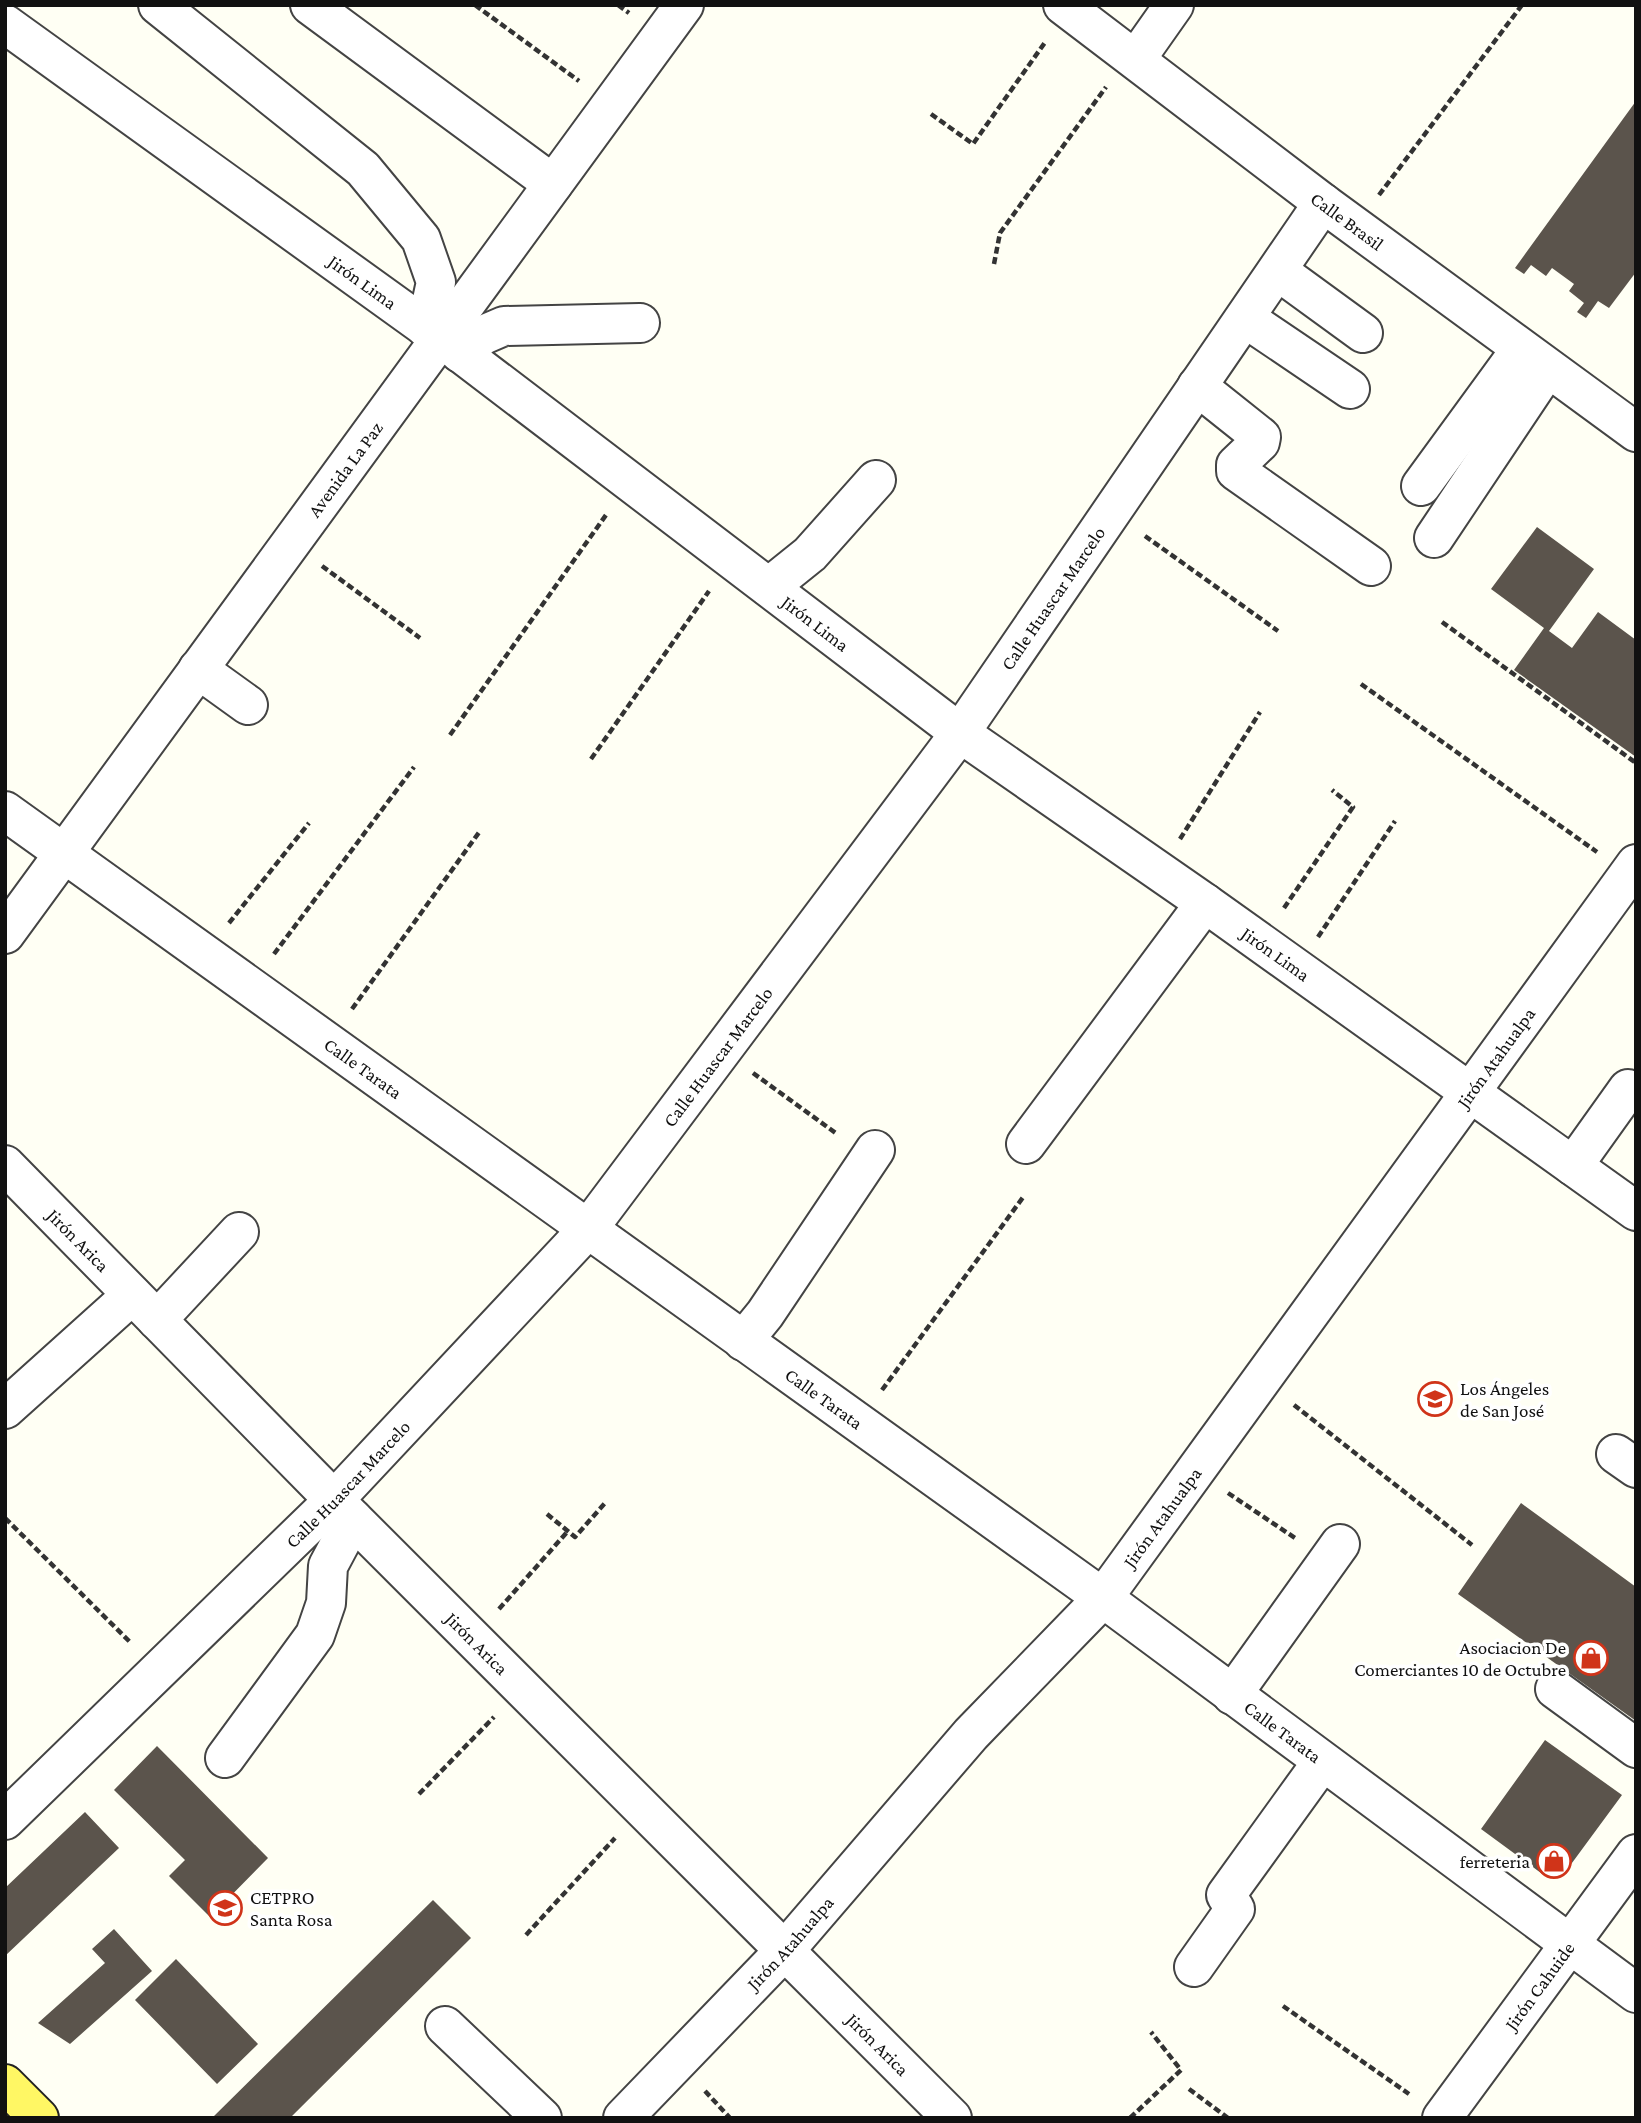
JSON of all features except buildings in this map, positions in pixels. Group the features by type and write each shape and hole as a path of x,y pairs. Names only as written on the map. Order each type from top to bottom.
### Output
{"main road":[{"path":"5,2084 39,2118"}],"street":[{"path":"158,5 363,169 421,240 436,282 442,340 483,335 504,326 640,323"},
{"path":"310,5 554,184"},
{"name":"Avenida La Paz","path":"5,934 442,340 684,5"},
{"path":"1133,57 1174,5"},
{"name":"Calle Brasil","path":"1065,7 1338,214 1636,432"},
{"name":"Jirón Lima","path":"5,24 442,340 960,733 1205,903 1636,1211"},
{"name":"Calle Huascar Marcelo","path":"5,1820 158,1670 343,1509 588,1229 960,733 1278,271 1338,214"},
{"path":"1278,271 1363,333"},
{"path":"1245,318 1350,389"},
{"path":"1421,486 1534,359"},
{"path":"1434,538 1534,359"},
{"path":"1197,386 1261,437 1260,442 1236,465 1236,471 1371,566"},
{"path":"769,587 810,554 876,480"},
{"path":"198,669 248,705"},
{"name":"Calle Tarata","path":"5,811 1103,1598 1569,1946 1636,1993"},
{"name":"Jirón Atahualpa","path":"623,2118 786,1949 971,1734 1103,1598 1632,869"},
{"path":"1026,1144 1205,903"},
{"path":"1573,1166 1628,1088"},
{"path":"743,1341 765,1314 875,1150"},
{"name":"Jirón Arica","path":"6,1167 343,1509 786,1949 952,2118"},
{"path":"5,1409 145,1307 239,1232"},
{"path":"225,1758 315,1635 326,1603 328,1566 343,1509"},
{"path":"1232,1695 1340,1544"},
{"path":"1555,1689 1636,1748"},
{"path":"1194,1966 1235,1909 1226,1895 1322,1762"},
{"name":"Jirón Cahuide","path":"1443,2117 1636,1854"},
{"path":"445,2026 542,2118"}],"path":[{"path":"475,5 583,83"},
{"path":"1338,214 1373,202 1522,5"},
{"path":"931,114 973,144 1065,7"},
{"path":"994,264 1000,233 1133,57"},
{"path":"450,734 630,482"},
{"path":"1111,512 1278,631"},
{"path":"291,542 420,638"},
{"path":"591,759 732,559"},
{"path":"1442,622 1636,763"},
{"path":"1361,684 1632,869"},
{"path":"1159,871 1259,712"},
{"path":"270,959 414,767"},
{"path":"1260,944 1353,807 1332,790"},
{"path":"1297,970 1395,821"},
{"path":"225,927 309,822"},
{"path":"349,1014 480,831"},
{"path":"721,1051 838,1134"},
{"path":"879,1395 1024,1196"},
{"path":"1262,1379 1472,1545"},
{"path":"1196,1471 1295,1538"},
{"path":"547,1514 575,1538 606,1502"},
{"path":"5,1518 158,1670"},
{"path":"473,1639 568,1531"},
{"path":"419,1794 522,1687"},
{"path":"526,1935 643,1807"},
{"path":"1283,2006 1443,2117"},
{"path":"1130,2118 1181,2070 1151,2032"},
{"path":"1189,2089 1228,2118"}],"place":[{"name":"Los Ángeles de San José","path":"1435,1399"},
{"name":"Asociacion De Comerciantes 10 de Octubre","path":"1591,1658"},
{"name":"ferreteria","path":"1554,1861"},
{"name":"CETPRO Santa Rosa","path":"225,1908"}]}
